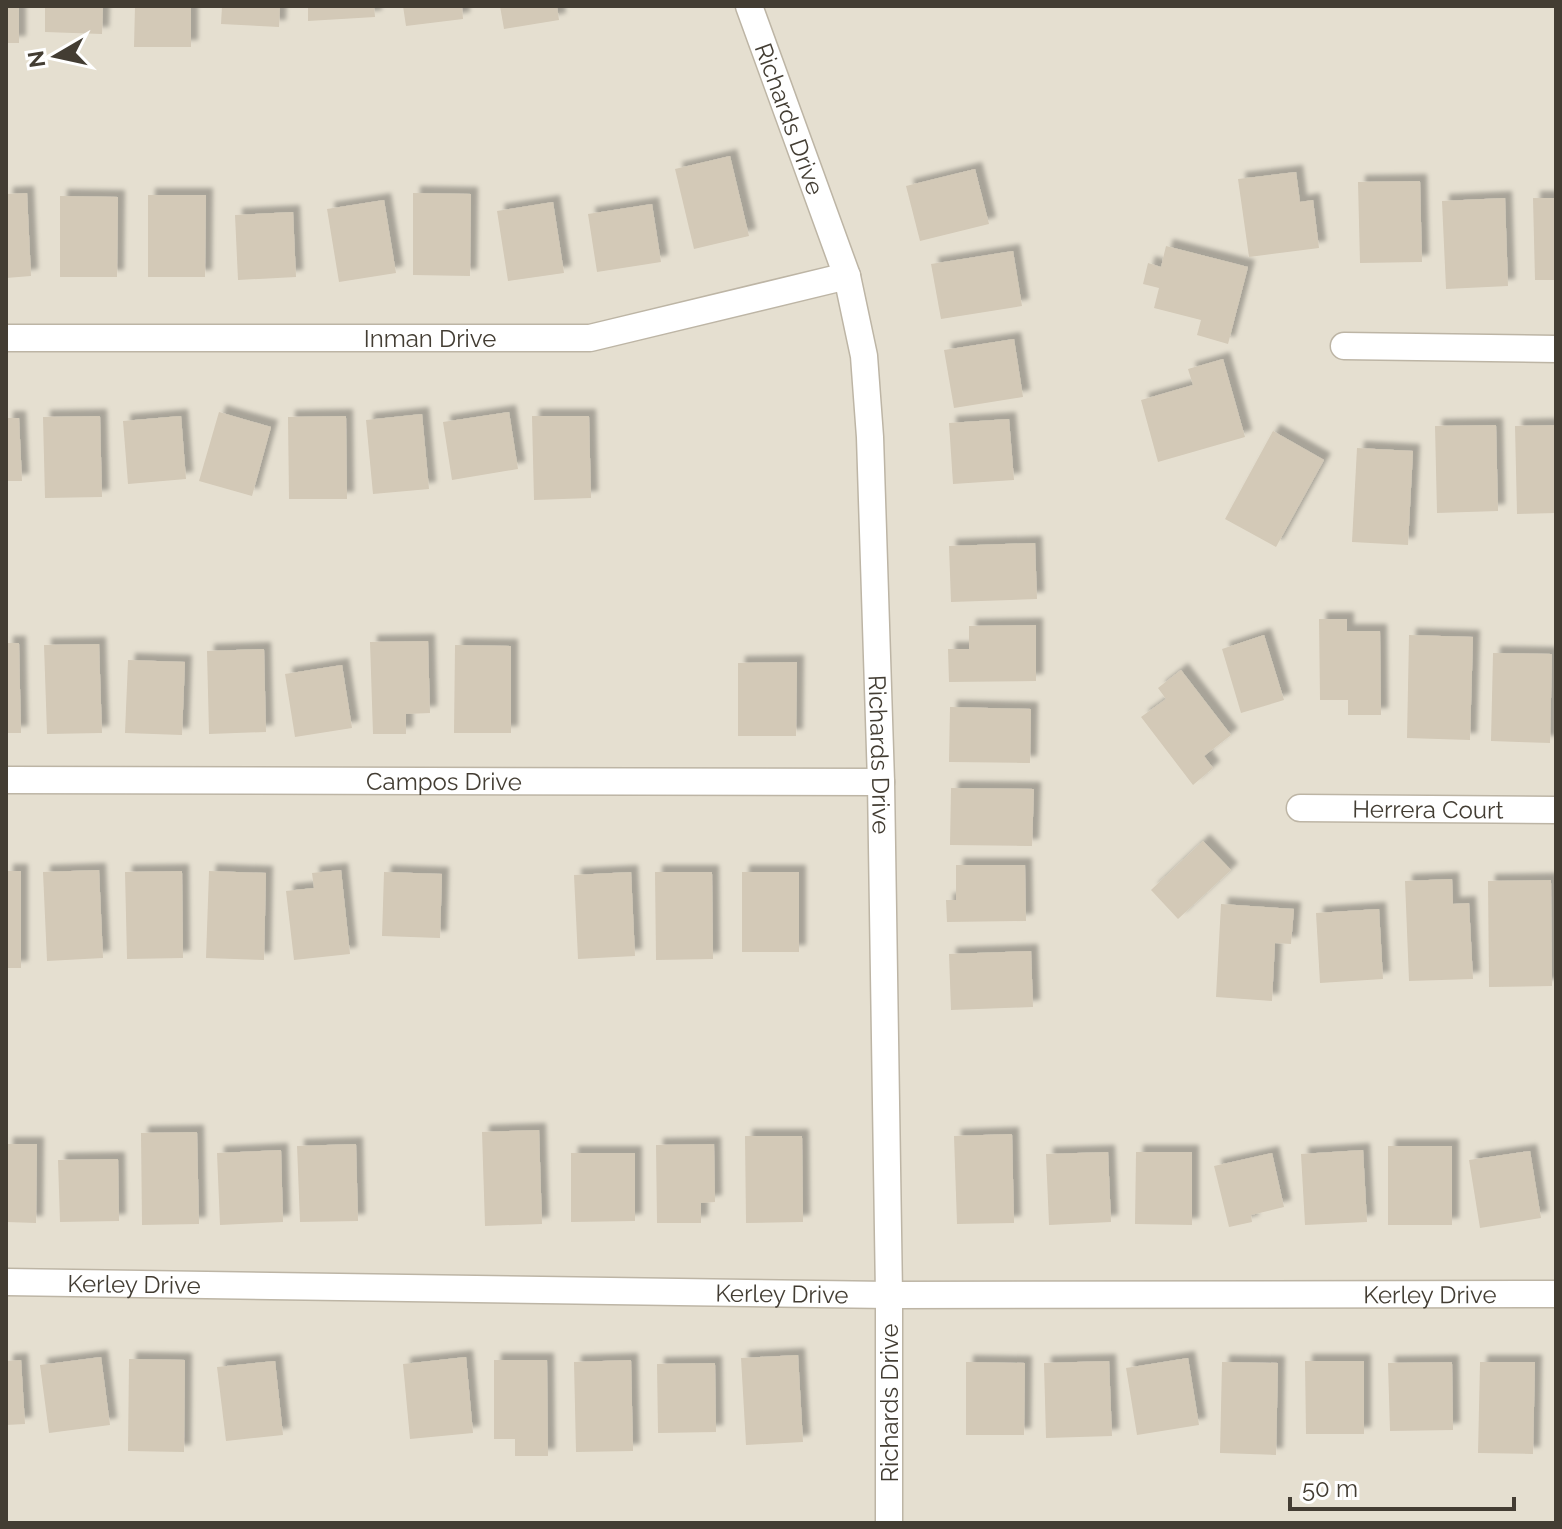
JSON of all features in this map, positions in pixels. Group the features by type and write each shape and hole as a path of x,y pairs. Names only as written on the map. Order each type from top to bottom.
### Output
{"street":[{"name":"Richards Drive","path":"749,6 847,276 864,356 870,437 881,782 889,1295 889,1523"},
{"name":"Inman Drive","path":"6,338 590,338 847,276"},
{"path":"1344,346 1556,349"},
{"name":"Campos Drive","path":"6,780 881,782"},
{"name":"Herrera Court","path":"1300,808 1556,810"},
{"name":"Kerley Drive","path":"6,1282 889,1295 1556,1294"}],"shaded area":[{"path":"6,6 1556,6 1556,1523 6,1523"}],"building":[{"path":"6,6 19,6 19,43 6,43"},
{"path":"45,6 103,6 102,34 45,32"},
{"path":"135,6 191,6 191,47 134,47"},
{"path":"222,6 280,6 279,27 221,24"},
{"path":"308,6 374,6 375,17 308,21"},
{"path":"403,6 462,6 463,19 406,26"},
{"path":"500,6 557,6 559,20 504,29"},
{"path":"730,156 749,236 694,249 675,169"},
{"path":"975,169 989,224 920,241 906,186"},
{"path":"1296,172 1300,202 1313,200 1319,248 1249,257 1238,179"},
{"path":"1420,181 1422,262 1360,263 1358,182"},
{"path":"27,193 31,276 6,278 6,194"},
{"path":"413,193 471,194 470,276 413,275"},
{"path":"148,195 206,195 205,277 148,277"},
{"path":"60,196 118,197 117,277 60,277"},
{"path":"1505,198 1508,286 1446,289 1442,201"},
{"path":"1533,198 1556,198 1556,280 1535,280"},
{"path":"384,200 396,273 339,282 327,209"},
{"path":"553,202 564,273 508,281 497,211"},
{"path":"652,204 661,262 597,272 588,214"},
{"path":"293,212 296,277 238,280 235,215"},
{"path":"1166,246 1248,267 1228,344 1197,335 1201,320 1154,308 1159,288 1143,284 1148,263 1161,267"},
{"path":"1013,251 1022,306 941,319 931,264"},
{"path":"1014,339 1023,397 954,408 944,350"},
{"path":"1223,359 1245,437 1158,462 1141,400 1193,385 1188,369"},
{"path":"219,412 271,427 252,496 199,481"},
{"path":"509,412 518,469 452,480 443,422"},
{"path":"422,414 429,489 373,494 366,420"},
{"path":"100,416 102,497 45,498 43,417"},
{"path":"181,416 186,479 128,484 123,421"},
{"path":"346,416 347,499 289,499 288,417"},
{"path":"532,416 589,416 591,498 534,500"},
{"path":"6,418 19,418 22,481 6,481"},
{"path":"1009,419 1014,480 953,484 949,423"},
{"path":"1496,425 1498,511 1437,513 1435,426"},
{"path":"1556,425 1556,513 1517,514 1515,426"},
{"path":"1273,431 1324,460 1276,547 1225,519"},
{"path":"1357,448 1413,451 1408,545 1352,542"},
{"path":"1035,543 1037,599 951,602 949,546"},
{"path":"1319,619 1347,619 1347,631 1380,631 1381,715 1348,715 1348,700 1320,700"},
{"path":"1036,625 1036,681 949,682 948,649 969,649 969,626"},
{"path":"1264,635 1284,700 1241,713 1222,649"},
{"path":"1409,635 1473,637 1470,740 1407,738"},
{"path":"428,641 430,713 406,714 406,734 373,734 370,642"},
{"path":"6,643 19,643 21,733 6,733"},
{"path":"99,644 102,733 47,734 44,645"},
{"path":"455,645 511,646 511,733 454,733"},
{"path":"264,649 266,732 209,734 207,651"},
{"path":"1493,653 1552,654 1550,743 1491,741"},
{"path":"128,660 185,662 182,735 125,733"},
{"path":"797,662 796,736 738,736 738,663"},
{"path":"342,665 352,728 295,737 285,674"},
{"path":"1181,670 1231,735 1204,756 1213,768 1193,785 1141,717 1166,699 1158,688"},
{"path":"950,707 1031,709 1030,763 949,762"},
{"path":"951,788 1034,789 1032,846 950,845"},
{"path":"1203,841 1231,870 1178,919 1151,890"},
{"path":"956,865 1025,865 1026,921 947,922 946,900 956,900"},
{"path":"99,870 103,958 47,961 43,872"},
{"path":"341,870 350,954 294,960 286,891 314,888 312,873"},
{"path":"6,871 21,871 21,968 6,968"},
{"path":"182,871 183,958 127,959 125,872"},
{"path":"209,871 266,873 264,960 206,958"},
{"path":"384,872 442,874 440,938 382,936"},
{"path":"631,872 635,956 578,959 574,875"},
{"path":"655,872 712,872 713,959 656,960"},
{"path":"742,872 799,872 799,952 742,952"},
{"path":"1452,879 1453,904 1469,903 1473,979 1409,981 1405,881"},
{"path":"1551,880 1552,986 1489,987 1488,881"},
{"path":"1221,904 1294,909 1291,944 1275,943 1272,1001 1216,997"},
{"path":"1379,909 1383,979 1320,983 1316,913"},
{"path":"1031,951 1033,1007 951,1010 949,954"},
{"path":"539,1130 542,1224 485,1226 482,1132"},
{"path":"197,1132 199,1224 142,1225 141,1133"},
{"path":"1012,1134 1014,1223 957,1224 954,1136"},
{"path":"745,1136 802,1136 803,1222 746,1223"},
{"path":"6,1144 37,1144 36,1223 6,1222"},
{"path":"356,1144 358,1221 300,1222 297,1146"},
{"path":"714,1144 715,1202 701,1203 701,1223 657,1223 656,1145"},
{"path":"1388,1146 1452,1146 1452,1225 1388,1225"},
{"path":"281,1150 283,1222 220,1225 217,1153"},
{"path":"1363,1150 1367,1222 1305,1225 1301,1154"},
{"path":"1530,1151 1541,1218 1480,1228 1469,1160"},
{"path":"1108,1152 1111,1222 1049,1225 1046,1154"},
{"path":"1136,1152 1192,1152 1192,1225 1135,1224"},
{"path":"571,1153 635,1153 635,1221 571,1222"},
{"path":"1272,1153 1284,1207 1251,1215 1252,1222 1229,1227 1214,1166"},
{"path":"118,1159 119,1221 60,1222 58,1160"},
{"path":"798,1355 803,1442 746,1445 741,1358"},
{"path":"101,1357 110,1425 49,1433 40,1365"},
{"path":"466,1357 473,1433 410,1439 403,1364"},
{"path":"1188,1358 1199,1425 1137,1435 1126,1368"},
{"path":"129,1359 185,1360 184,1452 128,1451"},
{"path":"21,1360 25,1424 6,1425 6,1361"},
{"path":"494,1360 547,1360 548,1456 515,1456 515,1439 494,1439"},
{"path":"631,1360 633,1451 576,1452 574,1362"},
{"path":"275,1361 283,1435 226,1441 217,1367"},
{"path":"1109,1361 1112,1436 1046,1438 1044,1363"},
{"path":"1305,1361 1364,1361 1364,1434 1306,1434"},
{"path":"966,1362 1025,1363 1024,1435 966,1435"},
{"path":"1222,1362 1278,1363 1276,1455 1220,1453"},
{"path":"1452,1362 1453,1430 1390,1431 1388,1363"},
{"path":"1480,1362 1535,1362 1533,1454 1478,1453"},
{"path":"715,1363 716,1432 658,1433 657,1364"}]}
